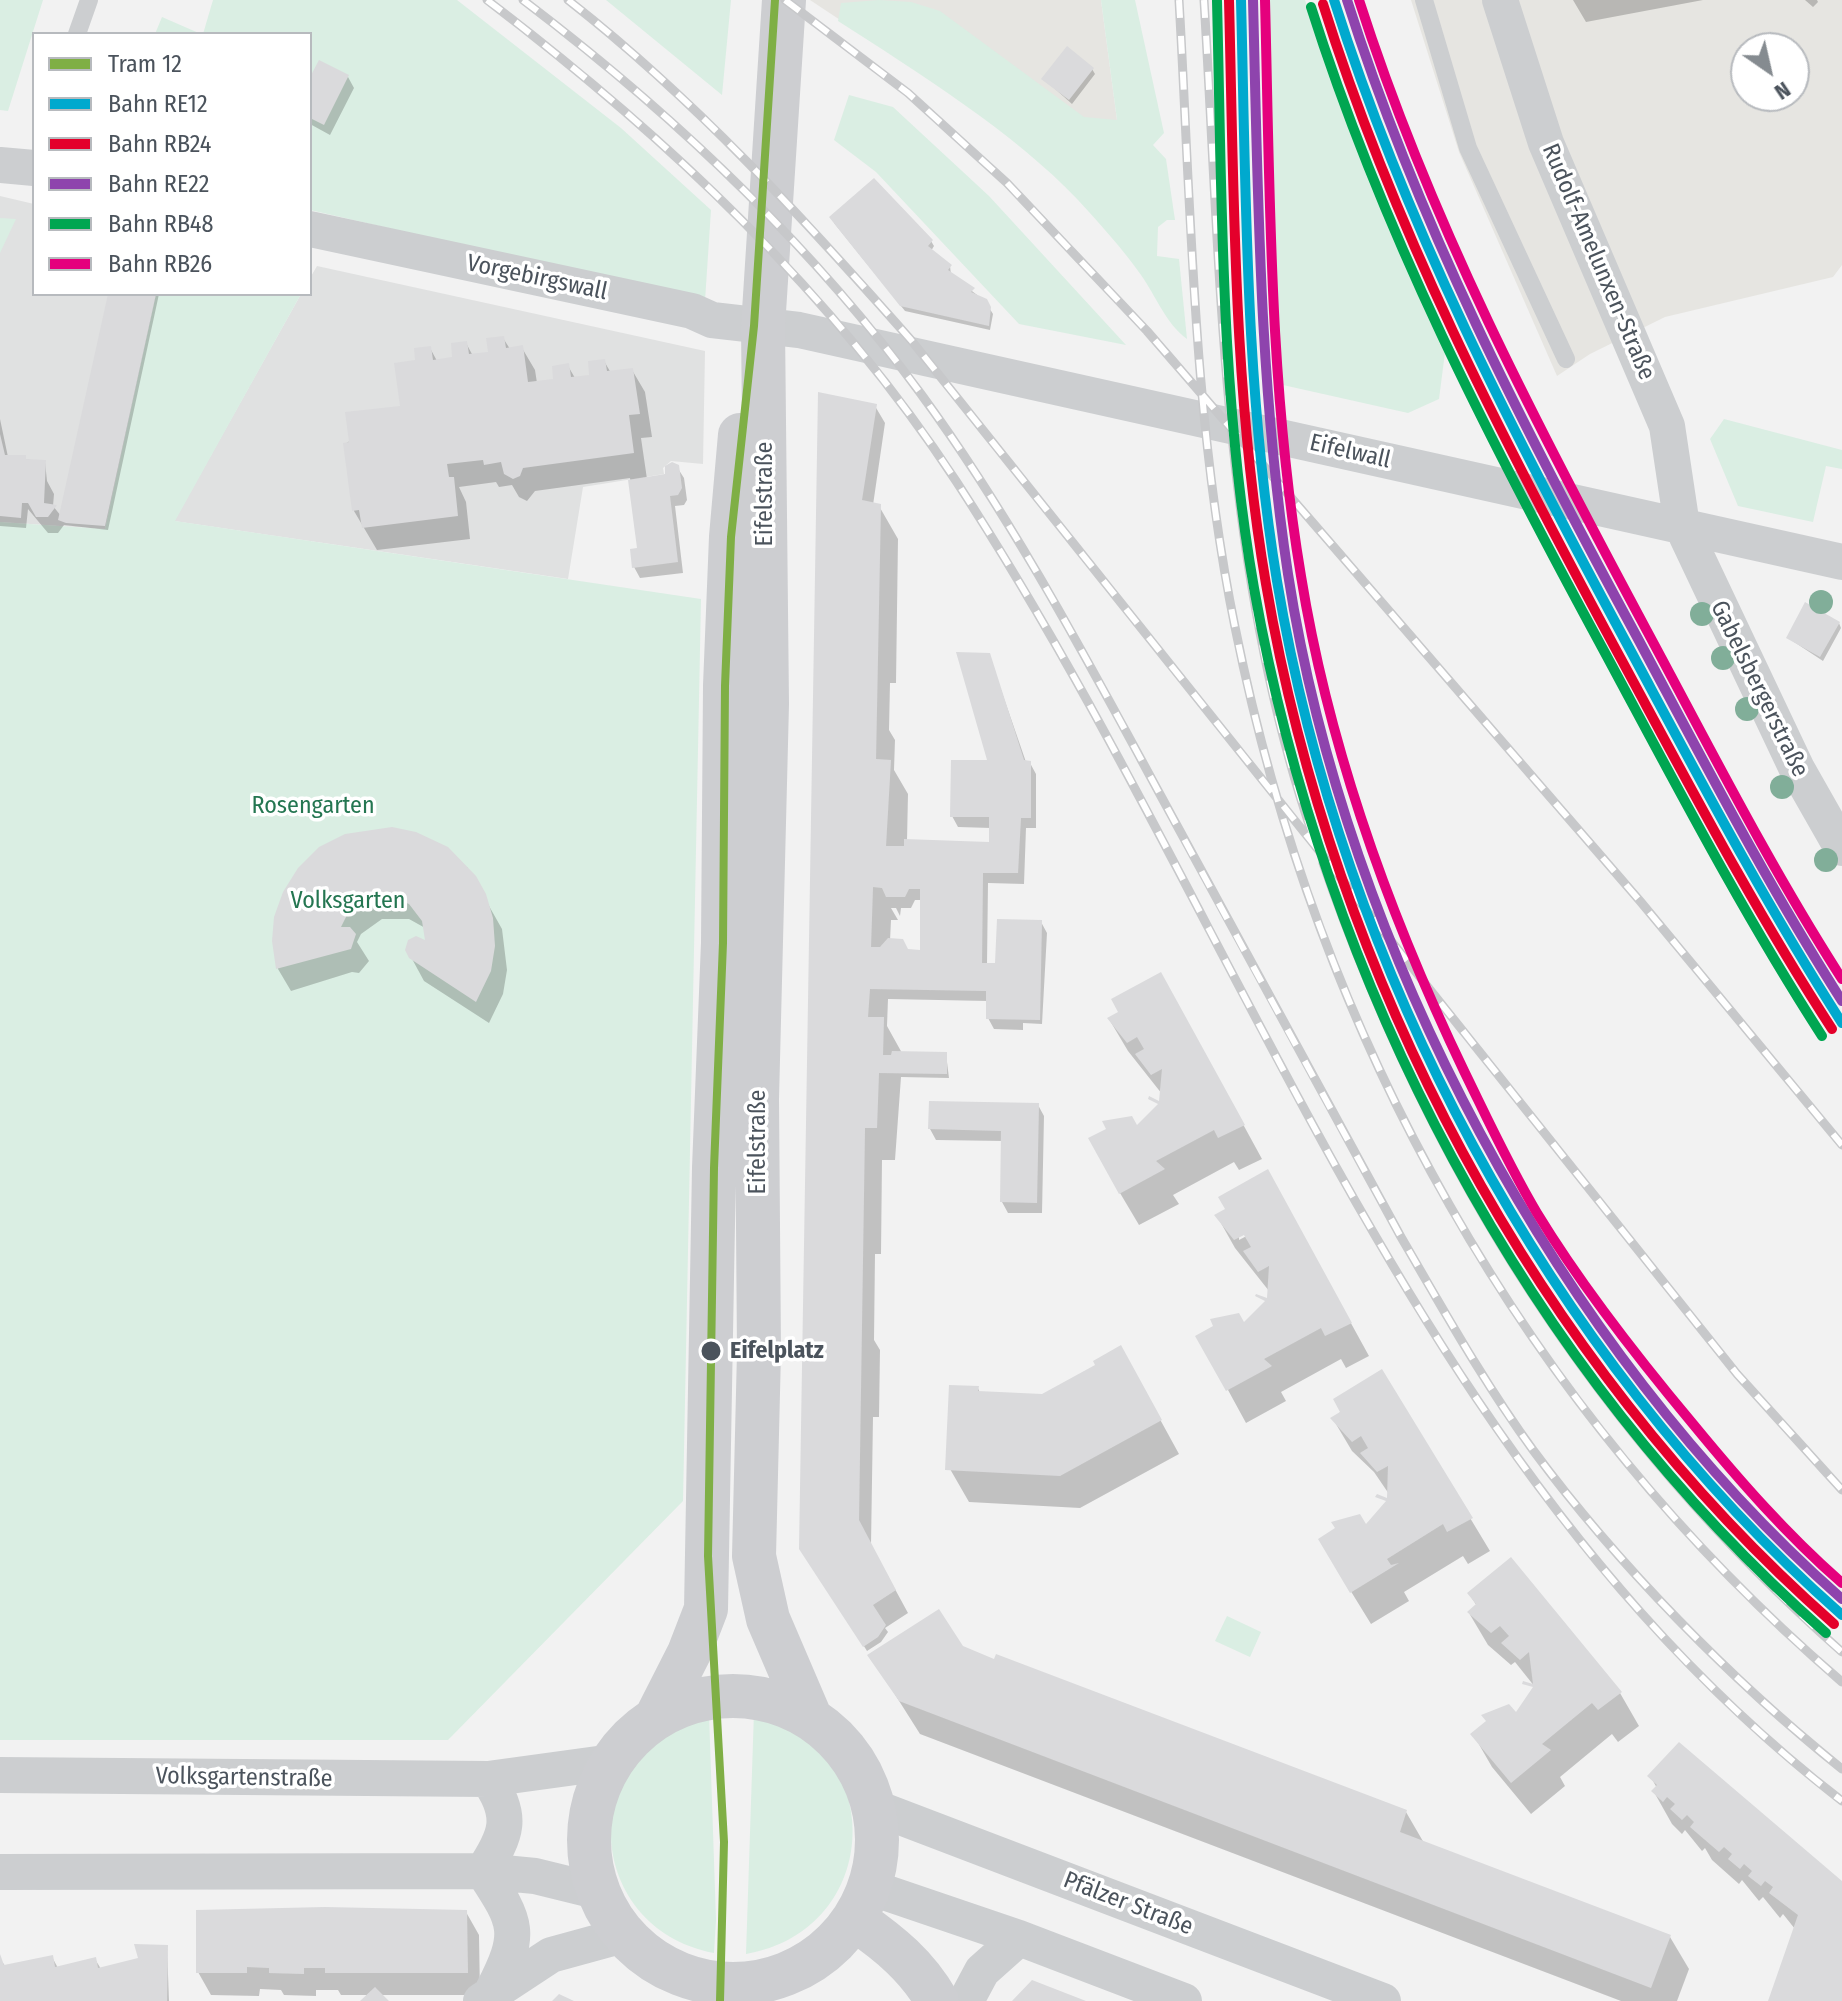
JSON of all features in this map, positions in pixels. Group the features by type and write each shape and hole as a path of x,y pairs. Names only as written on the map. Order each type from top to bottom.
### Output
{"street":[{"path":"763,327 784,0"},
{"name":"Rudolf-Amelunxen-Straße","path":"1500,0 1546,143 1667,426 1682,526"},
{"name":"Vorgebirgswall","path":"312,229 692,311 712,320 763,327"},
{"name":"Eifelwall","path":"763,327 799,330 1842,562"},
{"name":"Eifelstraße","path":"657,1716 689,1653 706,1609 731,537 741,428 763,327"},
{"name":"Eifelstraße","path":"763,327 767,704 757,1099 759,1352 754,1556 768,1619 810,1717"},
{"name":"Gabelsbergerstraße","path":"1682,526 1797,769 1842,848"},
{"path":"730,1695 773,1701 810,1717 838,1740 856,1764 874,1807 878,1844 865,1904 802,1966 725,1992 642,1952 624,1935 596,1891 589,1850 592,1810 612,1762 626,1743 657,1716 700,1699 730,1695"},
{"name":"Volksgartenstraße","path":"0,1775 488,1779 612,1762"},
{"path":"483,1871 504,1840 503,1802 488,1779"},
{"name":"Pfälzer Straße","path":"874,1807 1383,2001"},
{"path":"0,1872 483,1871 535,1876 596,1891"},
{"path":"483,1871 511,1912 512,1952 487,1996"},
{"path":"865,1904 1019,1938 1184,2001"},
{"path":"865,1904 893,1946 924,1978 937,2001"},
{"path":"487,1996 551,1955 624,1935"},
{"path":"966,2001 982,1971 1019,1938"}],"lane":[{"path":"78,32 89,0"},
{"path":"1424,0 1468,148 1566,359"}],"shaded area":[{"path":"810,0 1101,0 1117,120 1103,158 917,71"},
{"path":"1411,0 1842,0 1842,265 1833,277 1665,317 1590,354 1557,376 1459,152"},
{"path":"0,196 32,204 32,296 156,296 105,529 0,522"},
{"path":"317,266 705,351 703,464 671,461 663,468 664,474 583,487 568,579 174,521 300,296 312,296 312,275"}],"green space":[{"path":"0,0 43,0 8,111 0,110"},
{"path":"213,0 457,0 621,128 711,210 705,301 312,210 312,32 204,32"},
{"path":"606,0 731,0 722,95"},
{"path":"879,0 911,2 940,11 1084,117 1117,120 1101,0 1135,0 1164,133 1153,145 1166,159 1175,220 1167,220 1158,227 1157,256 1179,259 1187,339 1167,318 1119,246 1053,175 964,104 838,21 841,3"},
{"path":"1262,0 1305,0 1352,138 1447,337 1439,399 1408,413 1274,383"},
{"path":"162,17 196,32 156,32"},
{"path":"849,95 893,107 989,196 1126,345 1019,324 876,172 834,140"},
{"path":"0,218 16,219 0,253"},
{"name":"Volksgarten","path":"156,296 300,296 175,521 701,599 683,1501 448,1740 0,1740 0,522 105,529"},
{"path":"1724,419 1842,450 1842,469 1826,466 1813,522 1738,506 1710,439"},
{"path":"1227,1616 1261,1632 1250,1657 1215,1641"},
{"path":"754,1711 798,1729 829,1759 847,1795 853,1835 845,1875 825,1910 792,1938 746,1954"},
{"path":"709,1713 716,1920 714,1953 670,1936 638,1909 618,1874 611,1834 616,1795 634,1760 665,1731"}],"building":[{"path":"1067,46 1094,68 1069,100 1041,79"},
{"path":"319,60 349,75 324,125 312,119 312,73"},
{"path":"874,178 933,240 928,246 952,265 948,270 975,288 971,292 987,299 991,307 989,326 900,306 829,217"},
{"path":"108,296 156,296 105,526 58,520"},
{"path":"504,336 506,348 523,345 528,382 553,379 552,366 569,363 571,377 589,375 588,361 605,359 607,371 633,368 640,414 629,415 634,453 523,468 520,476 513,479 504,474 501,462 484,465 483,460 447,464 449,477 454,477 458,516 362,528 359,510 352,511 343,443 349,442 345,412 400,406 394,363 415,360 414,348 431,346 433,360 452,357 451,343 467,341 469,354 488,352 486,338"},
{"path":"818,392 877,404 862,500 881,504 876,759 891,760 886,846 904,846 904,839 989,842 989,817 950,817 951,760 987,760 956,652 990,653 1024,760 1031,761 1031,818 1021,818 1018,873 983,873 982,963 995,963 997,919 1042,920 1040,1020 986,1019 986,991 870,989 868,1017 884,1017 883,1055 891,1055 892,1051 947,1052 947,1074 879,1073 877,1128 865,1128 859,1520 896,1590 873,1605 886,1625 878,1637 863,1647 799,1549","holes":["873,887 882,888 886,897 905,897 909,889 920,889 920,950 908,949 903,939 888,938 880,947 871,947"]},
{"path":"0,434 5,455 26,455 26,459 46,460 44,503 57,505 48,517 36,517 28,503 22,503 21,518 0,516"},
{"path":"672,462 679,465 682,488 678,495 670,496 678,562 632,568 630,549 637,548 628,480 665,474 665,466"},
{"path":"1805,602 1840,622 1820,657 1786,638"},
{"path":"392,827 416,832 448,847 476,876 486,894 493,918 495,946 491,971 476,1002 409,958 405,950 408,940 416,936 425,940 422,921 409,904 387,895 369,897 349,911 341,927 350,927 356,934 351,949 276,969 272,941 274,917 283,892 298,868 319,847 345,834"},
{"path":"1161,972 1245,1125 1218,1138 1214,1130 1156,1161 1165,1169 1119,1194 1088,1138 1106,1129 1102,1121 1132,1116 1137,1125 1158,1104 1148,1099 1149,1096 1159,1101 1162,1069 1151,1075 1135,1054 1144,1049 1137,1037 1127,1043 1107,1018 1118,1012 1111,999"},
{"path":"929,1101 1039,1103 1037,1203 1000,1202 1001,1131 928,1129"},
{"path":"1268,1169 1352,1323 1325,1336 1321,1328 1264,1359 1272,1366 1226,1391 1195,1336 1213,1326 1210,1319 1239,1313 1244,1322 1265,1301 1256,1294 1267,1298 1269,1266 1258,1272 1243,1251 1251,1247 1244,1235 1234,1240 1214,1215 1225,1209 1218,1197"},
{"path":"1121,1345 1162,1420 1060,1476 945,1470 949,1385 979,1386 978,1391 1042,1394 1095,1365 1093,1361"},
{"path":"1382,1369 1473,1518 1447,1532 1443,1524 1387,1559 1391,1565 1399,1563 1350,1593 1318,1539 1335,1528 1331,1522 1360,1514 1366,1524 1386,1501 1375,1497 1377,1494 1387,1498 1388,1466 1377,1472 1360,1453 1368,1448 1361,1436 1352,1442 1330,1418 1340,1412 1333,1399"},
{"path":"1511,1557 1622,1692 1598,1710 1592,1703 1542,1744 1551,1750 1511,1783 1470,1734 1486,1721 1481,1715 1509,1704 1516,1712 1533,1687 1522,1684 1523,1681 1533,1684 1529,1652 1520,1660 1501,1643 1509,1636 1500,1626 1491,1633 1467,1612 1476,1604 1467,1593"},
{"path":"939,1609 963,1646 994,1659 996,1654 1407,1810 1400,1832 1671,1935 1651,1988 899,1701 867,1655"},
{"path":"1679,1742 1842,1881 1842,2001 1768,2001 1798,1915 1769,1893 1773,1887 1765,1881 1761,1886 1748,1876 1752,1871 1744,1864 1740,1869 1728,1859 1732,1854 1724,1847 1719,1852 1690,1827 1694,1822 1687,1815 1682,1820 1670,1809 1675,1804 1667,1797 1663,1802 1651,1791 1657,1785 1647,1776"},
{"path":"325,1907 467,1910 468,1973 325,1973 325,1968 304,1968 304,1974 269,1973 269,1968 247,1967 247,1973 196,1973 196,1910"},
{"path":"134,1944 168,1945 167,2001 0,2001 0,1954 4,1965 53,1955 55,1967 96,1957 98,1968 138,1958"},
{"path":"1032,1980 1086,2001 1012,2001"},
{"path":"375,1987 389,2001 360,2001"},
{"path":"559,1994 574,2001 552,2001"}],"railway":[{"path":"487,0 554,52 682,162 800,281 907,411 956,481 1060,652 1344,1182 1446,1352 1560,1515 1690,1665 1842,1801"},
{"path":"523,0 632,88 736,183 833,285 921,394 987,491 1048,592 1401,1237 1515,1425 1566,1493 1639,1578 1759,1698 1842,1769"},
{"path":"568,0 704,119 789,205 911,340 1737,1374 1842,1490"},
{"path":"785,0 908,93 1007,183 1147,331 1640,901 1842,1145"},
{"path":"1179,0 1196,315 1210,472 1221,550 1235,627 1272,779 1320,926 1379,1069 1450,1206 1532,1336 1625,1460 1728,1575 1842,1682"},
{"path":"1204,0 1222,316 1243,529 1260,633 1283,736 1313,836"},
{"path":"1323,863 1366,977 1415,1086 1469,1191 1530,1292 1598,1388 1672,1480 1753,1568 1842,1652"}],"tram line":[{"name":"12","path":"720,2001 724,1842 708,1556 714,1168 723,943 725,686 731,537 754,326 775,0"}],"rail line":[{"name":"RB24","path":"1229,0 1237,293 1255,512 1266,584 1297,731 1341,875 1396,1016 1463,1152 1540,1283 1628,1405 1726,1520 1834,1624"},
{"name":"RE12","path":"1241,0 1249,291 1266,509 1277,581 1308,726 1351,869 1406,1009 1473,1145 1550,1275 1638,1398 1735,1512 1842,1615"},
{"name":"RE22","path":"1253,0 1262,288 1278,503 1288,574 1317,715 1359,857 1414,996 1480,1133 1557,1263 1643,1386 1739,1498 1842,1599"},
{"name":"RB26","path":"1265,0 1273,289 1290,505 1313,641 1328,704 1345,768 1387,892 1465,1073 1518,1179 1554,1241 1611,1321 1710,1445 1783,1526 1842,1583"},
{"name":"RE12","path":"1334,0 1394,167 1465,329 1504,408 1585,566 1757,883 1842,1023"},
{"name":"RE22","path":"1347,0 1375,83 1440,246 1515,404 1736,821 1842,1001"},
{"name":"RB26","path":"1359,0 1418,163 1526,400 1741,807 1842,979"},
{"name":"RB48","path":"1217,1 1225,295 1243,515 1254,588 1286,735 1330,880 1386,1022 1453,1158 1530,1289 1619,1413 1717,1528 1826,1633"},
{"name":"RB24","path":"1323,4 1383,170 1417,252 1491,411 1719,840 1832,1029"},
{"name":"RB48","path":"1311,7 1371,174 1442,336 1481,416 1709,846 1822,1036"}],"place":[{"name":"Eifelplatz","path":"711,1351"}],"park label":[{"name":"Rosengarten","path":"313,806"}]}
